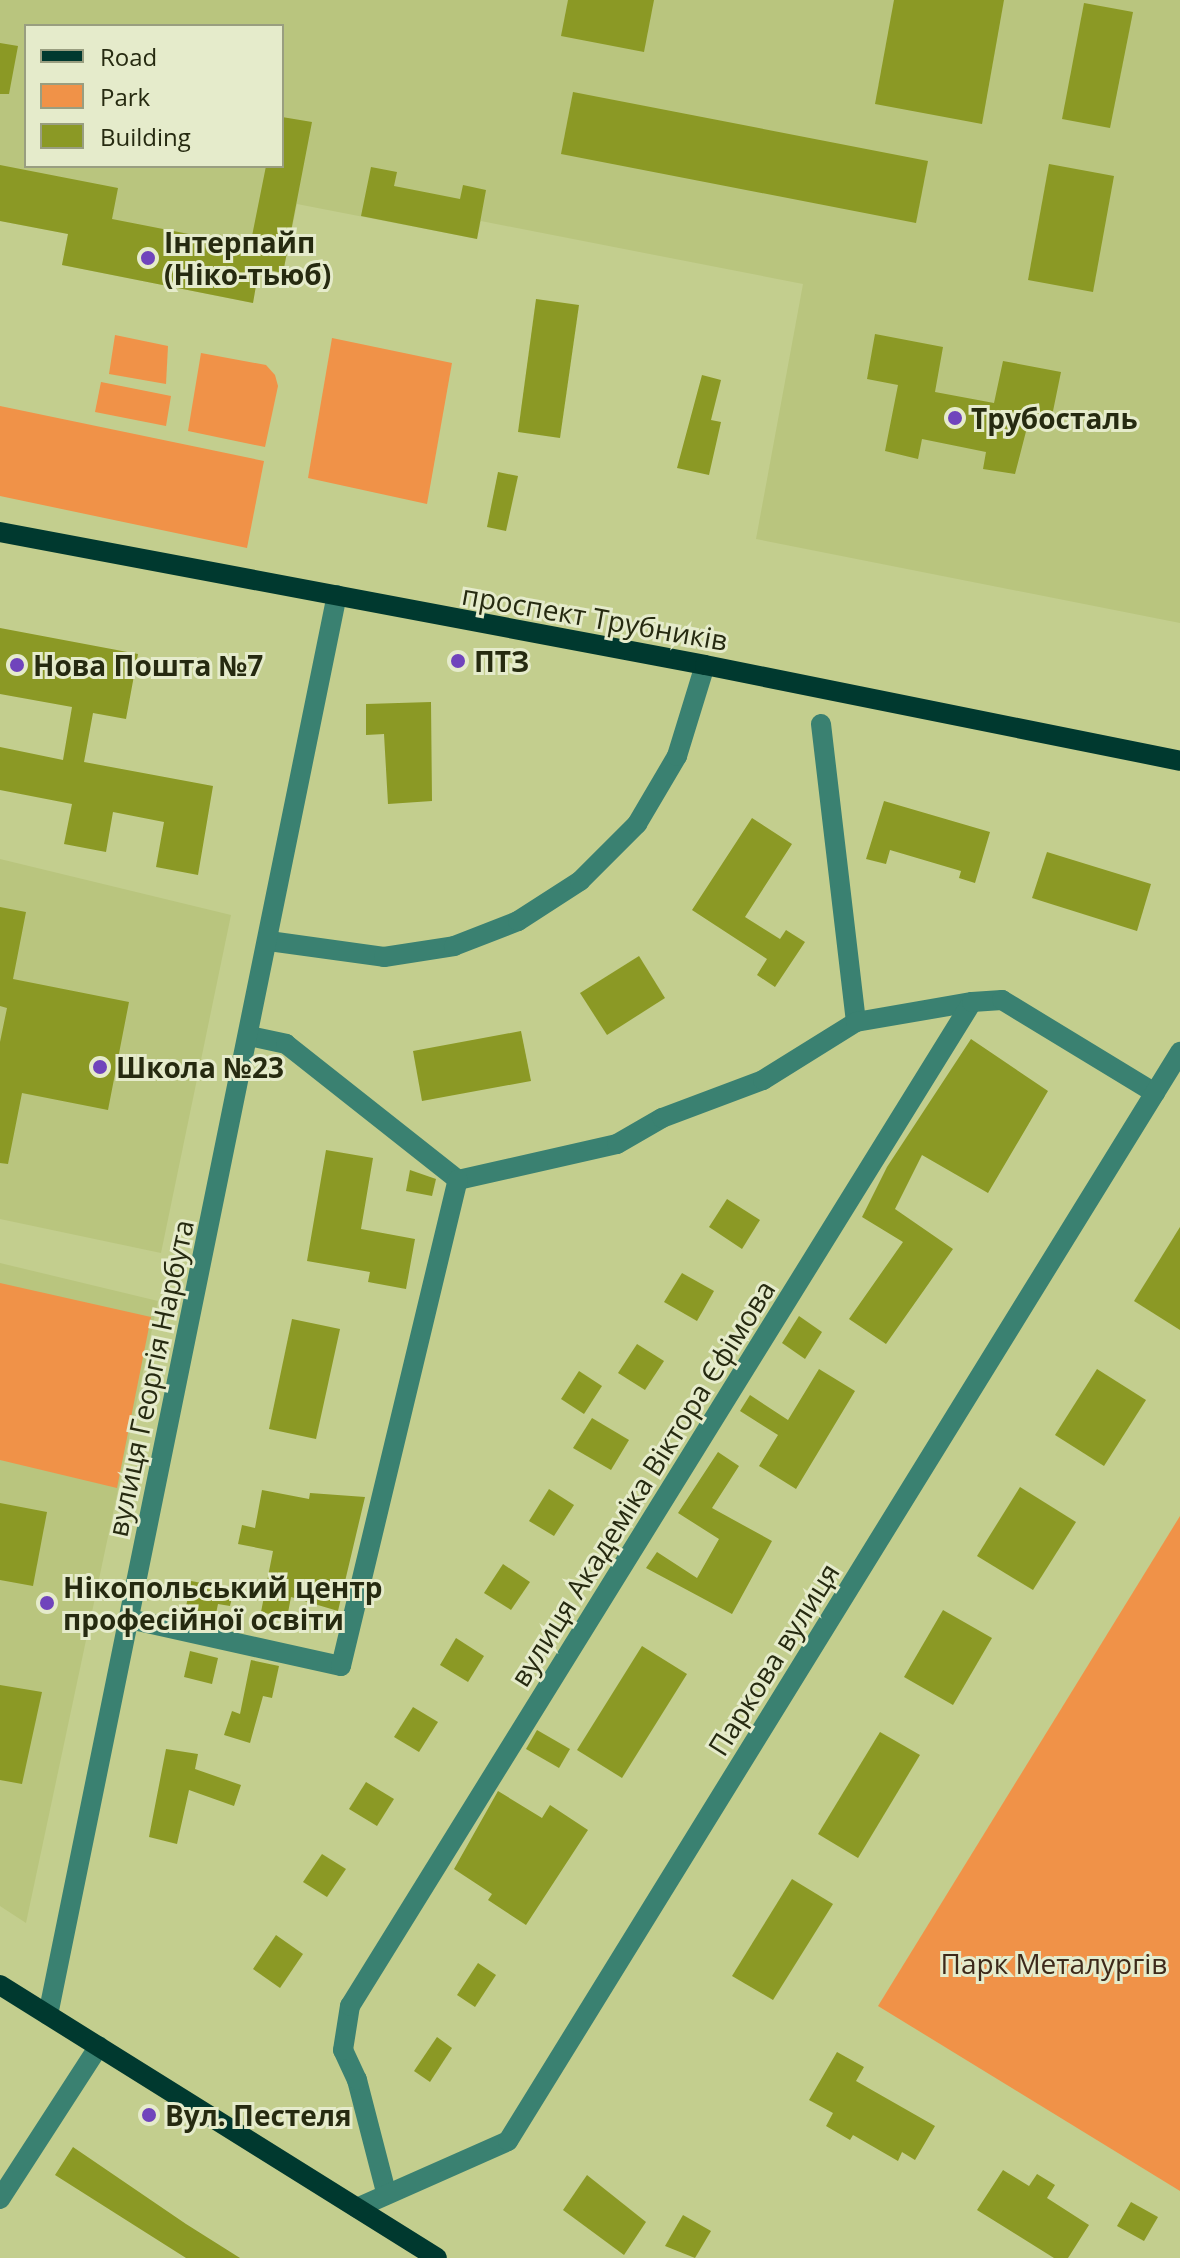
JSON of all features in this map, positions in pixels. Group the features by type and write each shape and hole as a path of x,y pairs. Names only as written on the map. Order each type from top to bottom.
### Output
{"main road":[{"name":"проспект Трубників","path":"0,532 705,665 1180,761"},
{"path":"0,1985 437,2258"}],"street":[{"name":"вулиця Георгія Нарбута","path":"48,2015 337,595"},
{"path":"269,941 384,957 454,946 518,921 580,881 637,824 677,756 705,665"},
{"path":"821,724 856,1022"},
{"path":"458,1180 617,1144 662,1118 763,1080 856,1022 972,1002 1002,1000 1155,1093"},
{"name":"вулиця Академіка Віктора Єфімова","path":"386,2192 357,2080 343,2050 350,2006 972,1002"},
{"path":"249,1036 286,1044 458,1180"},
{"name":"Паркова вулиця","path":"357,2208 386,2192 508,2141 1180,1052"},
{"path":"129,1619 341,1666 458,1180"},
{"path":"0,2199 99,2046"}],"shaded area":[{"path":"0,0 1180,0 1180,623 756,539 803,284 481,221 477,239 297,204 283,273 259,269 253,303 62,265 68,234 0,221"},
{"name":"Школа №23","path":"0,859 231,915 161,1253 0,1219"},
{"name":"Нікопольський центр професійної освіти","path":"0,1263 158,1301 26,1923 0,1906"}],"green space":[{"path":"115,335 168,346 166,384 109,374"},
{"path":"332,338 452,363 427,504 308,478"},
{"path":"201,353 266,365 275,375 278,386 265,447 188,431"},
{"path":"101,382 171,396 166,426 95,412"},
{"path":"0,406 264,461 247,548 0,496"},
{"path":"0,1283 151,1317 117,1488 0,1460"},
{"name":"Парк Металургів","path":"1180,1516 1180,2191 878,2006"}],"building":[{"path":"568,0 654,0 644,52 561,36"},
{"path":"894,0 1004,0 982,124 875,104"},
{"path":"1084,3 1133,12 1110,128 1062,119"},
{"path":"0,43 18,46 9,94 0,94"},
{"path":"573,92 928,161 916,223 561,154"},
{"path":"284,117 312,122 283,273 259,268 253,303 62,265 68,234 0,221 0,165 118,188 112,219 250,246 266,168 284,168"},
{"path":"1049,164 1114,176 1093,292 1028,280"},
{"path":"371,167 397,172 394,186 460,199 463,185 486,190 477,239 361,216"},
{"path":"536,299 579,305 560,438 518,432"},
{"path":"875,334 943,347 935,392 994,403 1003,361 1061,372 1052,416 1031,412 1015,474 983,469 986,452 922,439 918,459 885,451 898,385 867,379"},
{"path":"702,375 721,380 711,420 721,422 709,475 677,468"},
{"path":"498,472 518,476 506,531 487,527"},
{"path":"0,628 138,654 126,719 93,713 84,762 213,786 198,875 156,867 164,822 113,812 106,852 64,844 72,804 0,790 0,747 63,760 72,707 0,694"},
{"path":"431,702 432,801 388,804 384,734 366,735 366,704"},
{"path":"884,801 990,832 975,883 959,878 961,871 890,850 886,864 866,859"},
{"path":"752,818 792,844 745,917 780,939 786,930 805,942 775,987 757,975 767,959 692,910"},
{"path":"1047,852 1151,884 1137,931 1032,898"},
{"path":"0,907 26,912 13,979 129,1002 108,1110 22,1093 8,1164 0,1163 0,1042 7,1008 0,1006"},
{"path":"639,956 665,998 607,1035 580,993"},
{"path":"521,1031 531,1081 422,1101 413,1051"},
{"path":"971,1039 1048,1091 988,1193 922,1155 895,1209 953,1249 886,1344 849,1319 903,1242 862,1217 887,1167"},
{"path":"326,1150 373,1158 361,1229 415,1239 406,1289 368,1282 370,1272 307,1261"},
{"path":"410,1170 436,1179 432,1196 406,1191"},
{"path":"727,1199 760,1220 742,1249 709,1227"},
{"path":"1180,1227 1180,1330 1134,1301"},
{"path":"682,1273 714,1291 697,1321 664,1302"},
{"path":"799,1316 822,1332 805,1359 782,1343"},
{"path":"292,1319 340,1329 316,1439 269,1429"},
{"path":"637,1344 664,1361 645,1390 618,1373"},
{"path":"819,1369 855,1391 796,1489 759,1466 778,1435 740,1411 750,1395 788,1420"},
{"path":"1097,1369 1146,1400 1104,1466 1055,1435"},
{"path":"579,1371 602,1386 584,1414 561,1399"},
{"path":"592,1418 629,1440 611,1470 573,1448"},
{"path":"718,1452 739,1466 712,1508 772,1541 732,1614 646,1568 657,1552 697,1578 719,1539 678,1513"},
{"path":"1020,1487 1076,1522 1033,1590 977,1556"},
{"path":"549,1489 574,1505 554,1536 529,1521"},
{"path":"262,1490 309,1499 310,1493 365,1497 338,1611 291,1597 287,1618 261,1612 273,1551 238,1544 242,1525 255,1528"},
{"path":"0,1503 47,1512 33,1586 0,1580"},
{"path":"503,1564 530,1582 511,1610 484,1593"},
{"path":"191,1581 234,1589 230,1606 218,1604 214,1623 184,1617"},
{"path":"943,1610 992,1638 953,1705 904,1677"},
{"path":"456,1638 484,1656 468,1682 440,1665"},
{"path":"642,1646 687,1674 622,1778 577,1750"},
{"path":"190,1651 218,1658 212,1684 184,1677"},
{"path":"251,1660 279,1666 272,1698 263,1696 250,1743 224,1735 232,1711 240,1714"},
{"path":"0,1685 42,1692 22,1784 0,1780"},
{"path":"413,1707 438,1722 419,1752 394,1737"},
{"path":"537,1730 570,1749 559,1768 526,1749"},
{"path":"880,1732 920,1755 858,1858 818,1834"},
{"path":"166,1749 198,1754 195,1769 241,1785 234,1806 189,1790 177,1844 149,1837"},
{"path":"366,1782 394,1799 377,1826 349,1809"},
{"path":"498,1791 542,1818 550,1805 588,1830 526,1925 488,1900 492,1894 454,1869"},
{"path":"322,1854 346,1869 327,1897 303,1882"},
{"path":"792,1879 833,1904 773,2000 732,1976"},
{"path":"276,1935 303,1954 280,1988 253,1969"},
{"path":"478,1963 496,1975 475,2007 457,1995"},
{"path":"437,2037 452,2048 430,2082 414,2071"},
{"path":"837,2052 864,2067 856,2081 935,2126 915,2160 902,2152 898,2161 853,2135 850,2140 826,2126 833,2113 809,2100"},
{"path":"73,2147 240,2258 186,2258 55,2175"},
{"path":"1003,2170 1029,2186 1037,2174 1055,2185 1047,2198 1089,2225 1068,2258 1054,2258 977,2210"},
{"path":"587,2175 646,2222 624,2255 563,2210"},
{"path":"1131,2202 1158,2217 1144,2241 1117,2226"},
{"path":"683,2215 711,2231 695,2258 665,2246"}],"place":[{"name":"Інтерпайп (Ніко-тьюб)","path":"148,258"},
{"name":"Трубосталь","path":"955,418"},
{"name":"ПТЗ","path":"458,661"},
{"name":"Нова Пошта №7","path":"17,665"},
{"name":"Школа №23","path":"100,1067"},
{"name":"Нікопольський центр професійної освіти","path":"47,1603"},
{"name":"Вул. Пестеля","path":"149,2115"}]}
